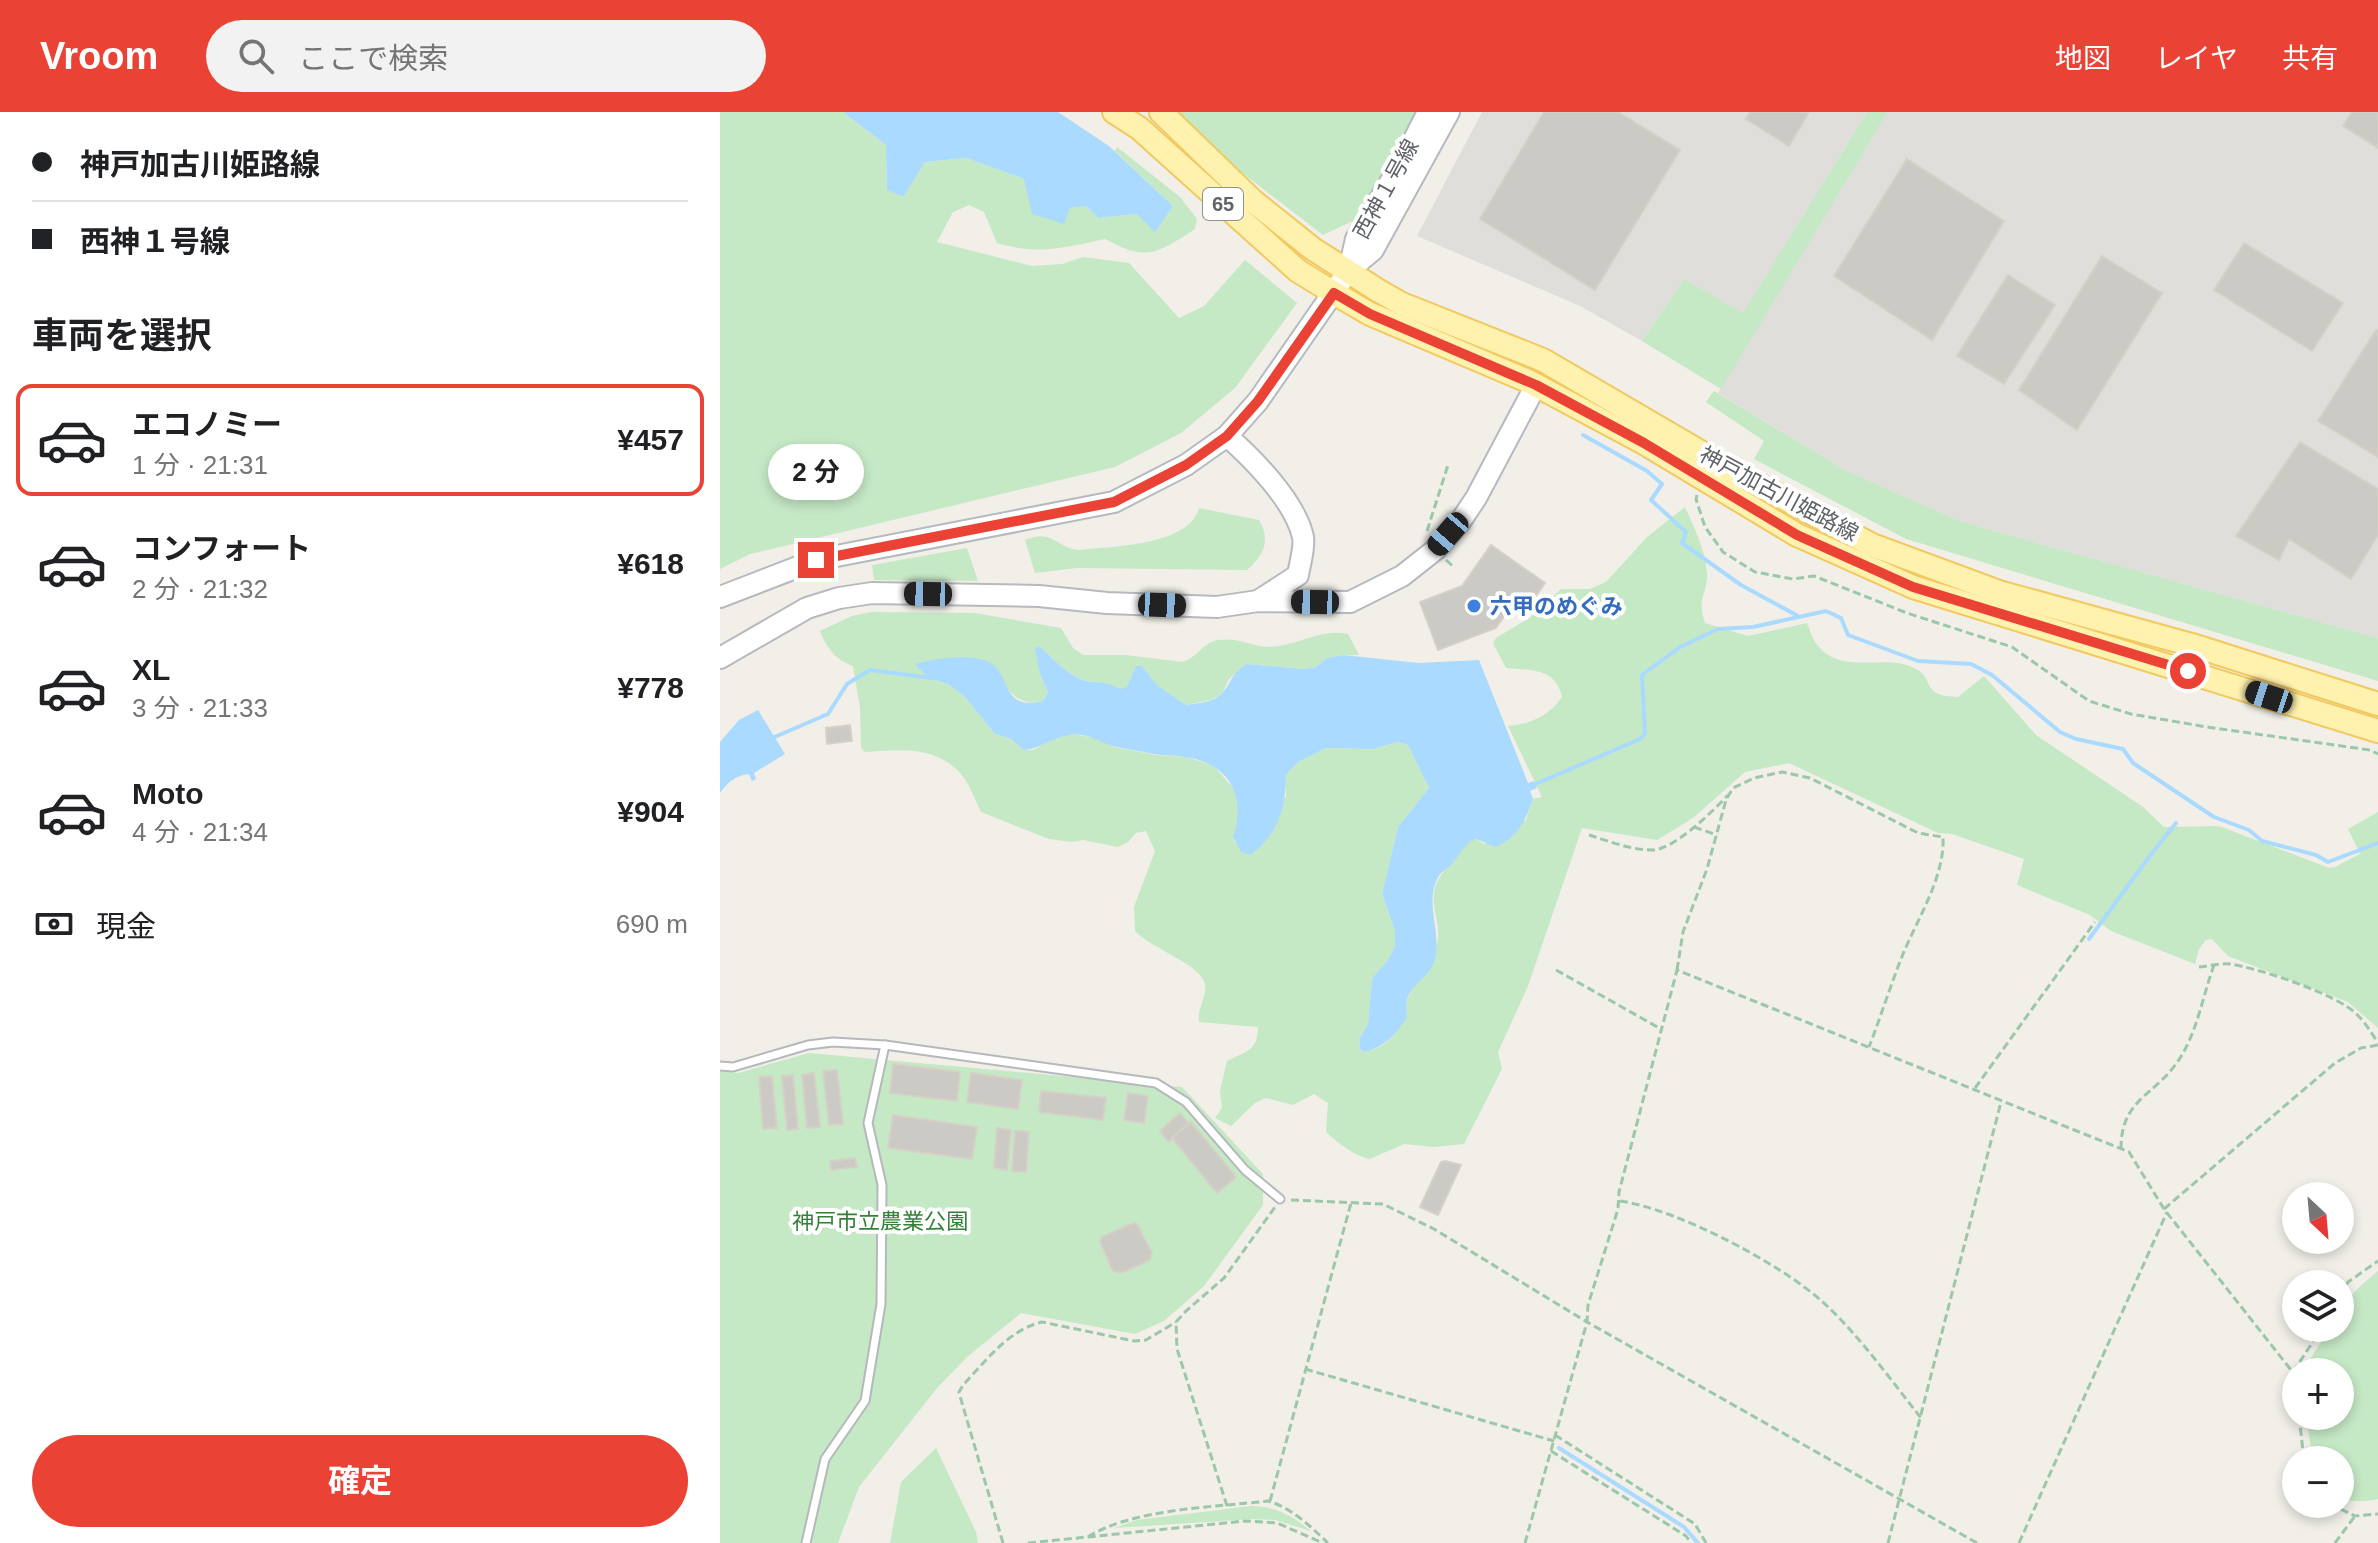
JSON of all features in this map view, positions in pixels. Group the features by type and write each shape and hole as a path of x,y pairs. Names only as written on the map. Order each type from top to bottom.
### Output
{"main road":[{"name":"神戸加古川姫路線","path":"1114,112 1139,128 1298,271 1370,314 1536,385 1644,443 1797,535 1913,587 2378,731"},
{"name":"神戸加古川姫路線","path":"1161,112 1253,201 1313,249 1402,304 1543,360 1738,474 1872,545 1999,592 2192,645 2378,704"}],"street":[{"name":"西神１号線","path":"1349,270 1356,239 1403,161 1428,112"},
{"name":"西神１号線","path":"1349,270 1373,250 1449,112"},
{"path":"720,597 816,560 1114,502 1186,465 1227,436 1258,401 1349,270"},
{"path":"720,658 807,608 839,598 872,593 1039,596 1107,603 1217,607 1258,601 1350,602 1402,576 1435,550 1476,498 1536,385"},
{"path":"1227,436 1251,457 1289,507 1303,538 1298,575 1315,602"},
{"path":"1258,601 1298,575"}],"lane":[{"path":"720,1066 733,1067 821,1044 885,1045 1156,1083 1186,1102 1245,1170 1280,1199"},
{"path":"806,1543 825,1459 865,1401 881,1304 882,1185 868,1123 885,1045"}],"path":[{"path":"1703,480 1696,499 1705,527 1723,552 1755,572 1793,579 1814,576 1907,613 2012,647 2089,701 2131,714 2370,750 2378,754"},
{"path":"1589,835 1633,848 1656,850 1693,827 1733,789 1754,778 1782,772 1810,778 1918,833 1943,837 1944,850 1937,873 1869,1047"},
{"path":"1525,1543 1619,1201 1677,970 1683,932 1726,800 1733,789"},
{"path":"1693,827 1717,835"},
{"path":"1974,1089 2095,922"},
{"path":"2019,1543 2166,1211 2335,1063 2361,1048 2378,1044 2365,1023 2337,1002 2263,973 2227,963 2199,967"},
{"path":"2121,1149 2124,1122 2136,1102 2176,1064 2194,1031 2214,965"},
{"path":"1556,970 1662,1030"},
{"path":"1677,970 2129,1152 2166,1211 2282,1358"},
{"path":"1888,1543 2001,1102"},
{"path":"1003,1543 959,1392 963,1385 1010,1336 1029,1325 1042,1322 1134,1341 1146,1340 1176,1322 1224,1278 1280,1199 1383,1204 1434,1229 1587,1322 1977,1543"},
{"path":"1619,1201 1637,1203 1691,1224 1727,1241 1806,1288 1828,1306 1921,1418"},
{"path":"1270,1501 1351,1203"},
{"path":"2354,1278 2378,1261"},
{"path":"1176,1322 1177,1349 1227,1506"},
{"path":"1305,1369 1554,1441"},
{"path":"1555,1435 1695,1524 1706,1543"},
{"path":"1551,1451 1686,1536 1691,1543"},
{"path":"1087,1537 1102,1528 1129,1520 1270,1501 1280,1504 1306,1522 1326,1543"},
{"path":"2335,1543 2355,1516 2378,1514"},
{"path":"1028,1543 1245,1521 1277,1523 1326,1543"}],"shaded area":[{"path":"1482,112 1867,112 1743,314 1684,279 1642,341 1580,306 1417,236"},
{"path":"1888,112 2378,112 2378,638 1962,522 1847,471 1718,393"}],"green space":[{"path":"720,112 846,112 886,145 887,189 902,197 925,162 966,158 1024,179 1070,208 1086,206 1098,218 1173,206 1115,151 1117,147 1180,197 1197,219 1195,229 1151,252 1131,251 1105,239 1063,247 1026,249 997,243 984,212 969,205 953,212 937,242 1032,266 1062,264 1083,257 1129,263 1179,318 1204,306 1245,260 1297,303 1235,388 1181,433 1115,467 750,554 720,569"},
{"path":"1163,112 1416,112 1357,219 1323,235"},
{"path":"1867,112 1888,112 1721,389 1642,341 1684,279 1743,313"},
{"path":"1714,391 1847,471 1962,522 2378,638 2378,681 1906,539 1754,459 1764,441 1706,402"},
{"path":"1685,507 1706,564 1707,580 1702,601 1705,623 1748,636 1807,623 1816,644 1828,655 1851,662 1889,662 1914,668 1921,672 1933,690 1946,696 1958,697 1984,676 2036,735 2143,807 2164,827 2219,826 2329,868 2360,854 2348,829 2378,812 2378,1028 2348,1002 2228,956 2212,939 2206,940 2199,949 2195,964 2111,931 2090,915 2017,885 2024,859 1952,834 1938,833 1789,763 1745,772 1693,818 1657,840 1582,828 1528,986 1498,1052 1502,1069 1464,1144 1434,1147 1404,1144 1370,1159 1364,1157 1326,1132 1328,1103 1314,1094 1293,1105 1266,1098 1255,1103 1231,1126 1215,1118 1222,1108 1220,1091 1227,1061 1253,1046 1258,1027 1199,1022 1205,989 1201,977 1135,931 1134,907 1155,851 1146,831 1136,833 1118,847 1083,840 1049,839 981,812 963,777 939,758 916,751 865,752 861,748 860,708 853,666 833,653 820,631 852,616 871,612 975,613 1061,628 1073,648 1083,655 1126,655 1182,662 1213,641 1232,640 1268,647 1318,635 1348,634 1359,655 1327,658 1316,667 1304,669 1247,664 1229,679 1222,694 1211,700 1186,705 1157,685 1142,666 1136,666 1127,688 1120,690 1076,676 1039,646 1040,674 1048,692 1043,701 1019,699 1002,680 928,678 948,684 963,695 995,734 1011,739 1024,750 1033,750 1052,739 1072,734 1096,738 1114,747 1186,757 1213,765 1235,790 1240,817 1235,843 1286,797 1286,775 1298,762 1326,748 1373,749 1398,742 1408,745 1429,788 1398,827 1382,894 1395,931 1395,946 1388,960 1372,978 1368,1024 1359,1039 1360,1049 1364,1052 1377,1048 1393,1036 1413,988 1430,968 1438,939 1434,891 1442,874 1470,841 1477,839 1484,844 1526,820 1533,799 1542,797 1508,726 1539,718 1562,697 1554,681 1541,672 1506,668 1493,643 1496,638 1531,617 1561,589 1590,589 1606,582 1647,537"},
{"path":"1199,508 1259,520 1265,535 1264,547 1247,570 1077,568 1035,573 1025,540 1048,537 1080,550 1148,542 1181,530 1192,521"},
{"path":"967,548 978,581 874,580 872,565"},
{"name":"神戸市立農業公園","path":"809,1053 1182,1087 1263,1174 1263,1205 1204,1286 1164,1321 1135,1334 1021,1313 967,1357 937,1388 859,1487 838,1543 720,1543 720,1071 738,1073"},
{"path":"2378,1271 2378,1499 2354,1501 2354,1446 2311,1446 2308,1430 2354,1430 2354,1358 2311,1358 2321,1342 2354,1342 2354,1294"},
{"path":"936,1448 976,1532 978,1543 890,1543 901,1482"},
{"path":"1251,1506 1283,1513 1311,1531 1275,1520 1252,1519 1114,1528 1137,1520"}],"water":[{"path":"846,112 1058,112 1109,146 1173,206 1155,232 1137,214 1098,218 1086,206 1070,208 1064,224 1032,214 1024,179 966,158 925,162 903,197 887,190 886,145"},
{"path":"1039,646 1075,676 1120,689 1127,687 1136,666 1142,666 1157,685 1186,705 1216,698 1237,671 1247,664 1304,669 1316,667 1327,658 1343,655 1419,663 1479,660 1528,783 1534,781 1537,788 1530,791 1533,799 1527,814 1520,828 1509,839 1495,847 1477,839 1471,841 1441,873 1433,893 1435,959 1408,997 1407,1017 1389,1039 1371,1050 1364,1052 1360,1049 1359,1039 1368,1024 1372,978 1388,960 1395,946 1395,931 1382,894 1398,827 1429,788 1408,745 1398,742 1373,749 1326,748 1298,762 1286,775 1282,810 1274,830 1250,855 1241,852 1233,837 1238,808 1236,795 1231,784 1213,766 1185,757 1111,746 1077,735 1064,736 1024,750 1011,739 995,734 963,695 948,684 928,678 915,664 954,658 984,660 998,670 1014,697 1030,703 1043,701 1048,692 1040,674 1035,649"},
{"path":"758,710 785,754 754,773 756,779 752,781 749,774 740,776 720,793 720,742 739,720"}],"building":[{"path":"1544,112 1618,112 1680,150 1595,290 1480,219"},
{"path":"1750,112 1809,112 1789,146 1746,119"},
{"path":"2352,112 2378,112 2378,148 2343,126"},
{"path":"1907,159 2004,221 1932,340 1834,276"},
{"path":"2244,243 2343,303 2312,351 2214,290"},
{"path":"2102,256 2162,293 2077,430 2019,390"},
{"path":"2008,275 2055,305 2004,384 1957,356"},
{"path":"2378,331 2378,457 2318,421"},
{"path":"2300,442 2378,489 2378,535 2351,579 2289,539 2279,560 2236,536"},
{"path":"1491,545 1545,583 1529,606 1517,598 1496,628 1438,650 1420,602 1462,586"},
{"path":"850,725 852,741 827,744 826,728"},
{"path":"893,1064 960,1072 957,1101 890,1093"},
{"path":"837,1070 843,1124 829,1125 823,1071"},
{"path":"814,1073 820,1127 807,1128 802,1075"},
{"path":"971,1073 1022,1080 1018,1109 967,1102"},
{"path":"793,1075 798,1129 787,1130 782,1076"},
{"path":"772,1076 777,1128 763,1129 759,1077"},
{"path":"1041,1091 1106,1098 1103,1120 1039,1112"},
{"path":"1128,1093 1148,1096 1144,1123 1124,1120"},
{"path":"1180,1113 1188,1123 1169,1142 1160,1131"},
{"path":"893,1115 977,1127 972,1159 888,1148"},
{"path":"1191,1122 1236,1177 1217,1193 1172,1138"},
{"path":"997,1128 1011,1130 1007,1170 994,1168"},
{"path":"1015,1131 1029,1132 1026,1172 1012,1171"},
{"path":"855,1158 857,1167 831,1170 830,1161"},
{"path":"1441,1162 1461,1165 1438,1215 1420,1207"},
{"path":"1137,1224 1152,1253 1150,1260 1121,1273 1113,1271 1100,1242 1102,1237"}],"waterway":[{"path":"1583,435 1647,471 1662,484 1651,500 1686,532 1682,543 1741,585 1798,616"},
{"path":"1531,786 1640,739 1645,734 1642,675 1680,647 1718,629 1753,627 1826,611 1841,618 1848,635 1918,661 1971,664 1992,675 2060,732 2076,739 2123,749 2133,763 2214,817 2249,830 2262,841 2316,855 2328,862 2378,843"},
{"path":"770,739 828,714 847,684 870,670 932,678"},
{"path":"2089,939 2176,823"},
{"path":"1559,1448 1684,1527 1698,1543"}],"place":[{"name":"六甲のめぐみ","path":"1474,606"}],"route":[{"path":"816,560 1114,502 1186,465 1227,436 1258,401 1334,293 1370,314 1536,385 1644,443 1797,535 1913,587 2188,671"}]}
